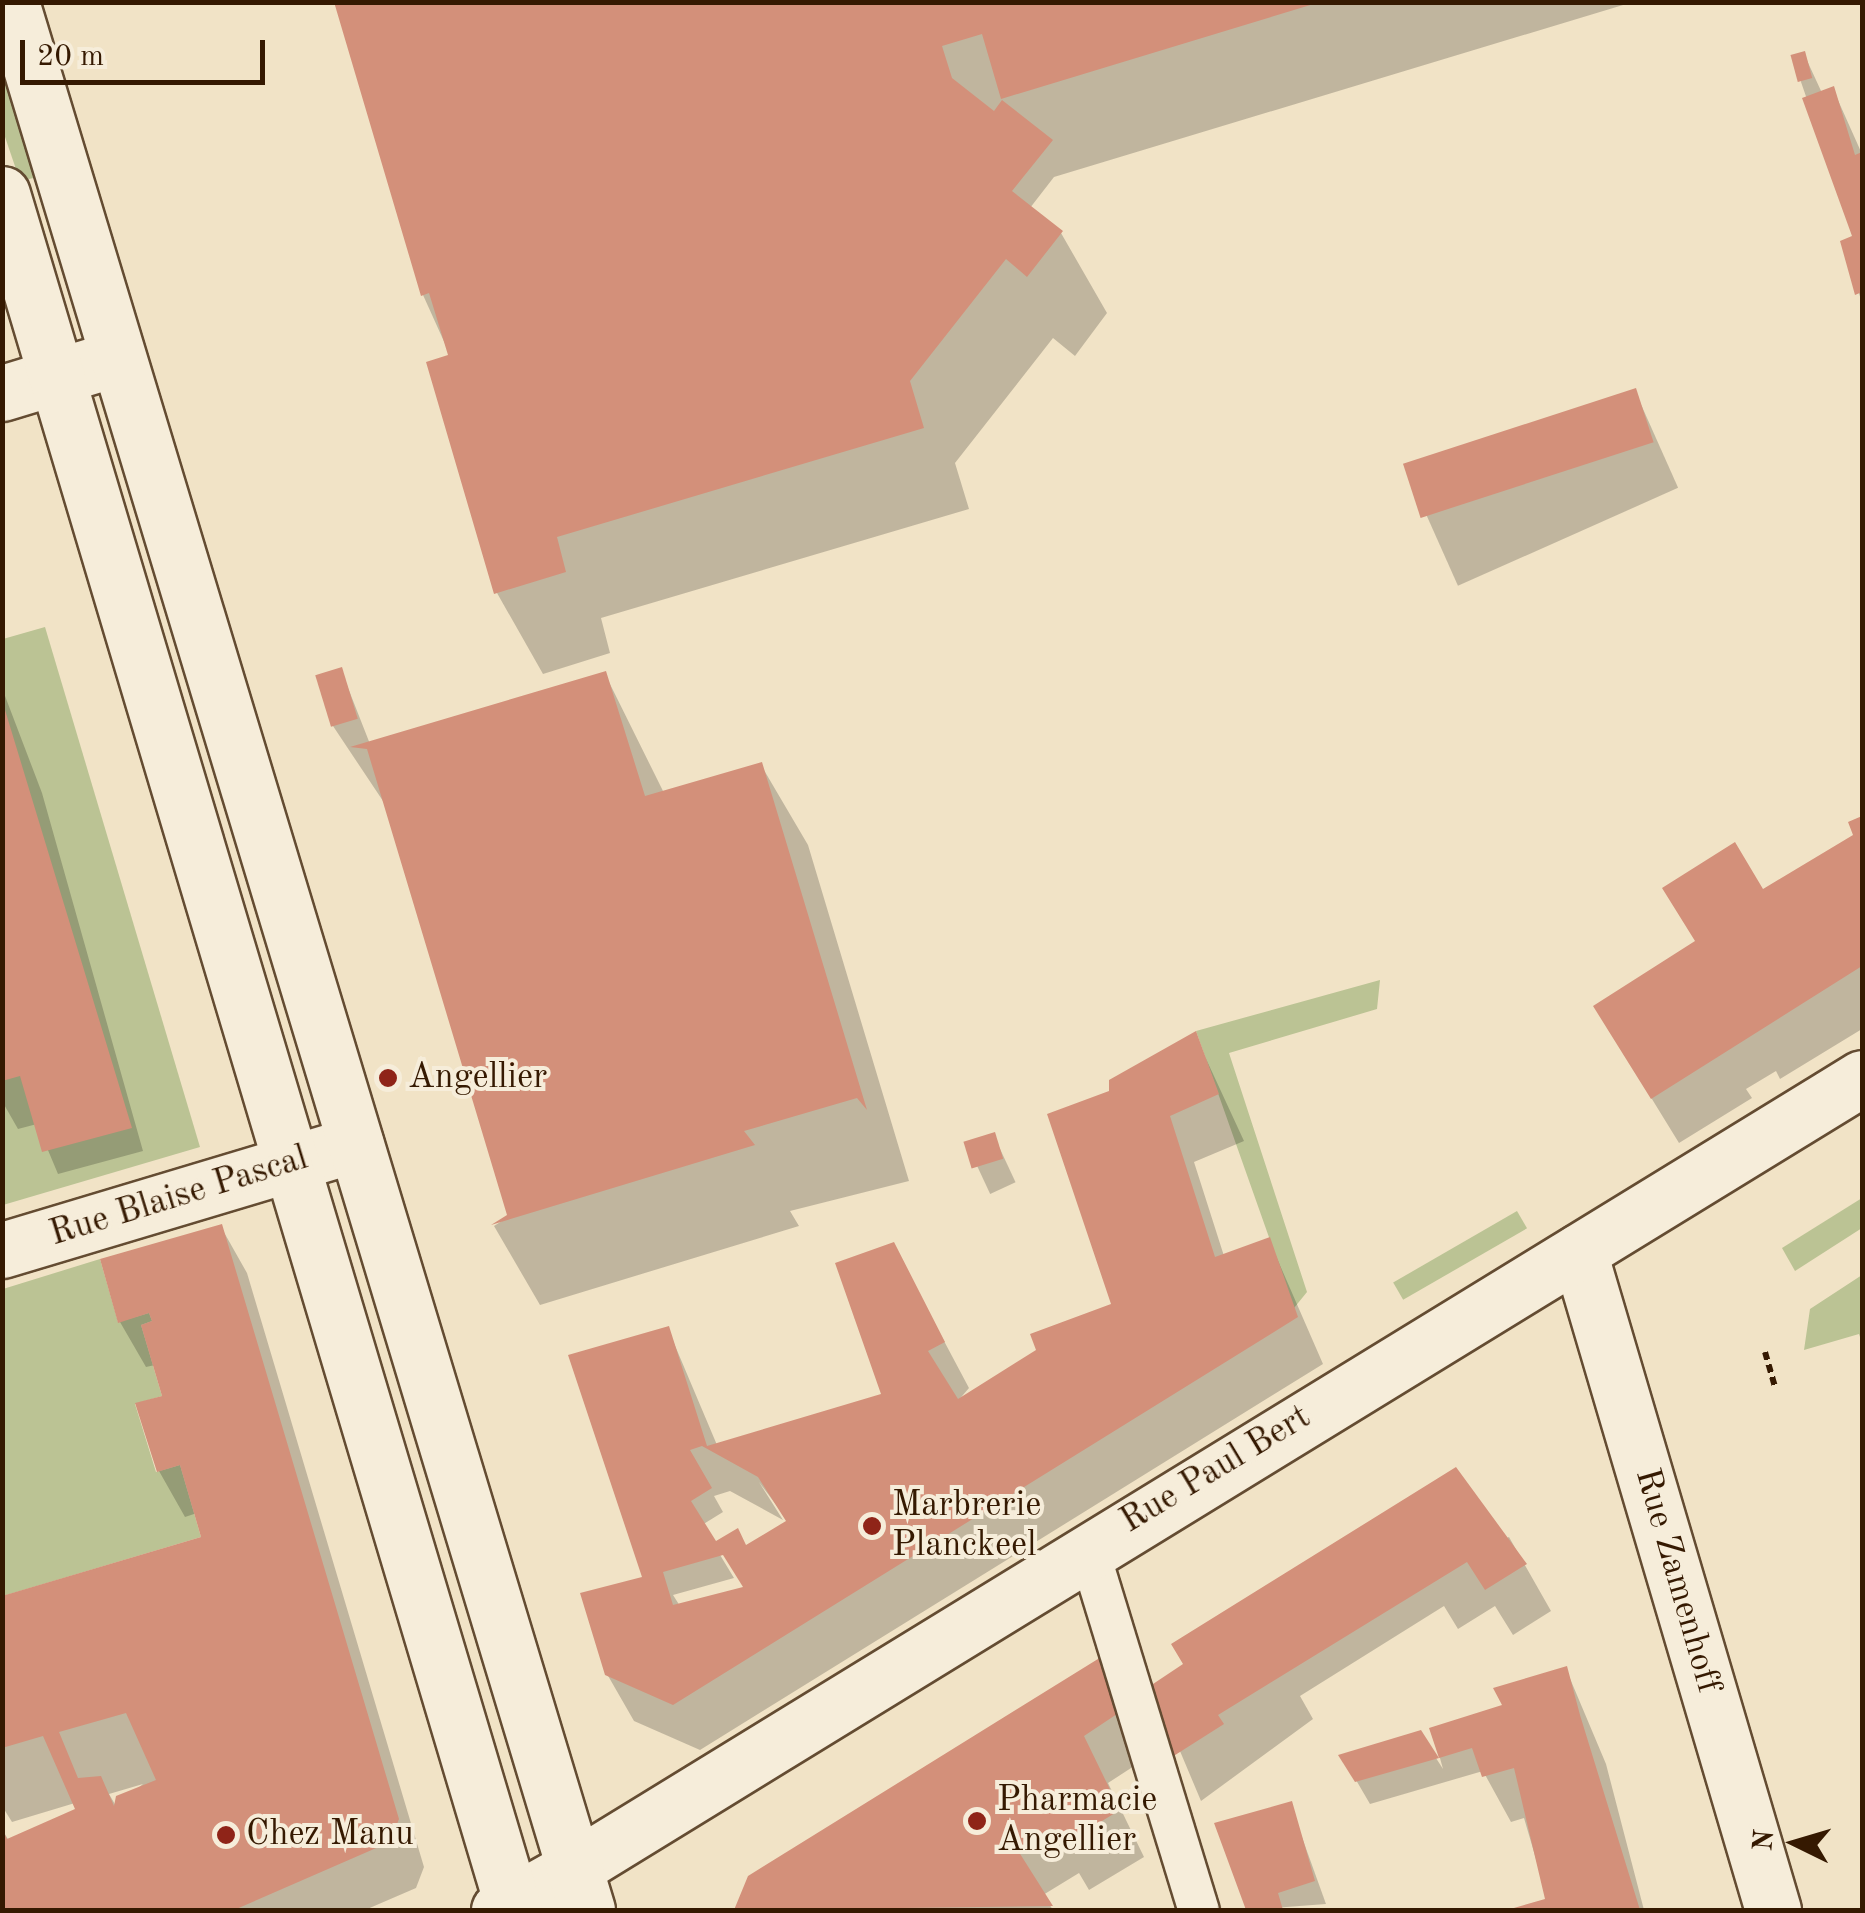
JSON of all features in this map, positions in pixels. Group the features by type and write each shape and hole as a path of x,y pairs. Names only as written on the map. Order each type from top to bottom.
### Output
{"main road":[{"path":"11,2 580,1889"},
{"path":"2,194 292,1163 508,1909"},
{"path":"2,393 118,358"},
{"name":"Rue Paul Bert","path":"508,1909 580,1889 1088,1548 1862,1078"},
{"name":"Rue Blaise Pascal","path":"2,1250 355,1144"},
{"name":"Rue Zamenhoff","path":"1578,1252 1773,1910"}],"lane":[{"path":"1088,1548 1199,1910"}],"path":[{"path":"1765,1352 1774,1386"}],"green space":[{"path":"2,52 38,177 20,181 3,131"},
{"path":"45,627 200,1147 3,1205 3,639"},
{"path":"1380,980 1377,1009 1229,1053 1307,1292 1294,1308 1196,1031"},
{"path":"1862,1198 1862,1228 1795,1271 1782,1248"},
{"path":"1517,1211 1527,1228 1403,1300 1393,1282"},
{"path":"100,1259 118,1322 149,1313 152,1321 141,1325 162,1396 135,1404 156,1472 180,1465 201,1537 3,1596 3,1289"},
{"path":"1862,1275 1862,1343 1859,1334 1804,1350 1810,1309"}],"building":[{"path":"334,2 1317,3 1001,99 982,34 942,46 952,78 994,111 1002,100 1053,140 1012,191 1063,231 1027,277 1006,259 910,381 924,428 557,537 566,572 494,594 426,362 448,355 429,293 421,296"},
{"path":"1805,51 1812,78 1798,82 1791,55"},
{"path":"1834,86 1855,155 1862,152 1862,292 1855,295 1840,241 1852,236 1802,98"},
{"path":"1636,388 1654,442 1421,518 1403,464"},
{"path":"342,667 358,719 331,727 315,675"},
{"path":"606,671 645,796 762,762 867,1110 857,1098 744,1131 755,1145 491,1225 507,1215 367,749 350,747"},
{"path":"2,700 132,1128 42,1152 20,1076 2,1081"},
{"path":"1862,816 1862,966 1651,1099 1593,1006 1695,941 1662,888 1735,842 1763,889 1853,835 1848,822"},
{"path":"1196,1031 1219,1094 1170,1116 1215,1257 1270,1237 1298,1317 673,1705 605,1675 580,1593 642,1577 568,1355 669,1326 707,1446 881,1394 835,1263 894,1242 945,1342 928,1351 958,1399 1036,1350 1030,1334 1111,1304 1047,1114 1109,1091 1109,1080","holes":["702,1446 758,1477 786,1521 746,1545 738,1528 716,1541 691,1501 712,1488 690,1450","723,1555 743,1587 673,1605 663,1572"]},
{"path":"995,1132 1003,1159 972,1168 963,1142"},
{"path":"222,1224 399,1819 390,1842 234,1910 2,1910 2,1829 7,1839 75,1809 43,1736 2,1748 2,1596 201,1537 180,1465 157,1472 135,1403 162,1396 141,1325 152,1321 149,1313 118,1323 100,1259","holes":["126,1713 156,1780 116,1796 114,1806 101,1776 78,1778 59,1732"]},
{"path":"1456,1467 1527,1564 1485,1590 1467,1562 1218,1715 1224,1724 1172,1757 1150,1686 1183,1664 1171,1644"},
{"path":"1106,1654 1123,1710 1084,1736 1120,1810 1061,1846 1051,1828 1017,1849 1053,1906 734,1910 748,1876"},
{"path":"1567,1666 1640,1910 1507,1910 1545,1899 1514,1768 1482,1777 1472,1748 1439,1758 1429,1728 1502,1705 1493,1688"},
{"path":"1421,1730 1439,1758 1355,1782 1338,1755"},
{"path":"1292,1801 1315,1881 1278,1893 1283,1910 1246,1910 1214,1823"}],"place":[{"name":"Angellier","path":"388,1078"},
{"name":"Marbrerie Planckeel","path":"872,1526"},
{"name":"Pharmacie Angellier","path":"977,1821"},
{"name":"Chez Manu","path":"226,1835"}]}
